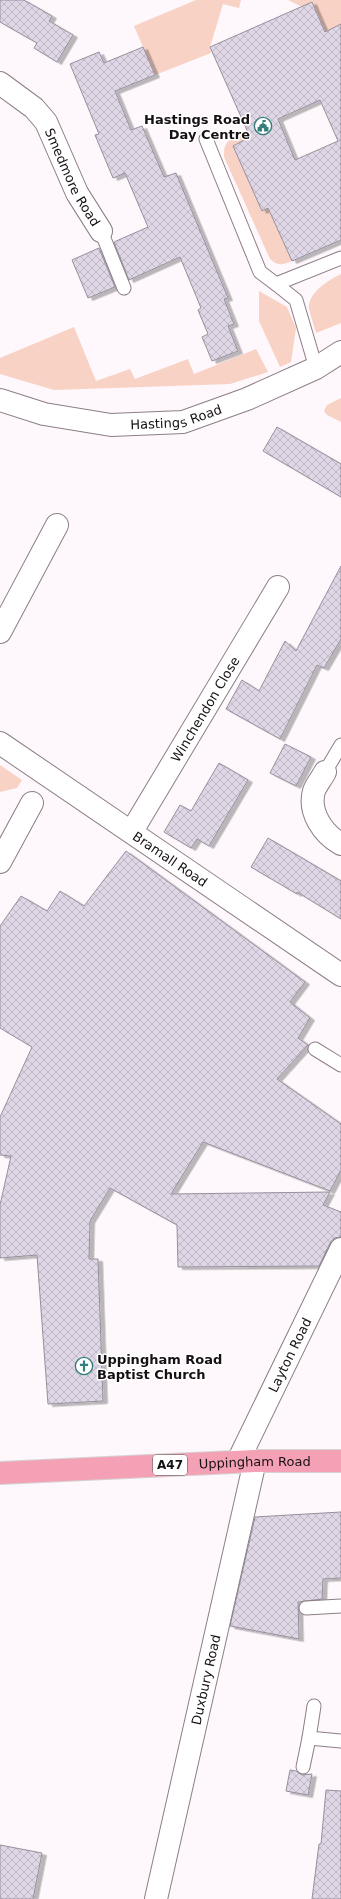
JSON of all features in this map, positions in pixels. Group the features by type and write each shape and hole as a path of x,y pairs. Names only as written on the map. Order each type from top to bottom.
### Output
{"main road":[{"name":"Uppingham Road","path":"0,1473 247,1461 341,1462"}],"street":[{"name":"Smedmore Road","path":"0,83 34,108 46,122 77,193 102,231"},
{"name":"Hastings Road","path":"0,400 44,414 111,425 183,422 247,400 316,368 341,352"},
{"path":"0,632 57,525"},
{"name":"Winchendon Close","path":"132,831 278,587"},
{"name":"Bramall Road","path":"0,743 132,831 341,975"},
{"path":"325,772 314,792 313,809 319,824 334,840 341,844"},
{"path":"3,849 32,804"},
{"name":"Layton Road","path":"247,1461 341,1249"},
{"name":"Duxbury Road","path":"156,1899 247,1461"}],"lane":[{"path":"206,139 260,272 296,300 316,368"},
{"name":"Smedmore Road","path":"102,231 124,288"},
{"path":"276,284 341,258"},
{"path":"325,772 341,745"},
{"path":"315,1049 341,1065"},
{"path":"306,1608 341,1606"},
{"path":"303,1767 314,1706"},
{"path":"309,1738 341,1741"}],"shaded area":[{"path":"196,0 241,0 239,8 223,4 210,47 211,53 155,75 134,26"},
{"path":"288,0 341,0 341,25 325,32 312,2 302,7"},
{"path":"248,132 250,138 233,146 262,211 268,208 292,261 286,263 278,264 270,259 224,157 225,146 227,143 230,140"},
{"path":"341,274 341,323 316,333 309,309 311,298 320,288"},
{"path":"259,291 287,307 296,328 291,362 280,367 259,321"},
{"path":"74,327 96,381 130,369 135,379 188,359 194,374 256,349 268,372 230,384 54,390 0,374 0,358"},
{"path":"341,398 341,422 327,415 324,411 327,405"},
{"path":"0,765 22,780 17,788 0,792"}],"building":[{"path":"0,0 24,0 52,16 49,21 73,35 57,62 34,48 37,43 0,22"},
{"name":"Hastings Road Day Centre","path":"312,2 325,32 341,24 341,240 292,261 268,208 262,211 233,146 250,137 210,47","holes":["320,100 338,141 295,160 278,119"]},
{"path":"143,47 155,75 115,91 131,130 142,126 164,177 176,173 228,298 224,299 234,324 228,326 238,351 212,361 202,337 208,334 198,310 201,308 180,257 129,280 114,242 148,227 125,173 113,178 95,135 99,134 70,64 99,52 104,63"},
{"path":"99,248 115,287 88,298 72,260"},
{"path":"277,427 341,464 341,497 263,451"},
{"path":"341,566 341,639 324,668 317,665 280,739 226,709 242,680 259,691 285,641 296,651"},
{"path":"285,744 311,757 296,786 270,773"},
{"path":"219,763 248,780 209,846 197,839 191,848 164,832 180,805 191,811"},
{"path":"268,838 341,881 341,919 297,892 297,894 251,867"},
{"path":"126,851 305,982 290,1002 310,1018 298,1038 308,1045 277,1079 341,1124 341,1170 330,1191 203,1142 171,1194 330,1192 323,1205 341,1212 341,1237 334,1238 330,1243 319,1266 178,1267 177,1225 110,1188 90,1221 89,1259 98,1259 103,1401 48,1404 37,1255 0,1258 0,1205 11,1156 0,1155 0,1117 32,1047 0,1028 0,926 21,896 47,911 60,891 84,906"},
{"path":"341,1512 341,1578 323,1579 322,1599 298,1602 299,1639 230,1626 255,1517"},
{"path":"290,1770 296,1771 302,1775 312,1774 308,1795 286,1791"},
{"path":"326,1790 341,1791 341,1899 312,1899 319,1844 321,1844"},
{"path":"0,1845 42,1853 33,1899 0,1899"}],"place":[{"name":"Hastings Road Day Centre","path":"263,126"},
{"name":"Uppingham Road Baptist Church","path":"84,1366"}]}
